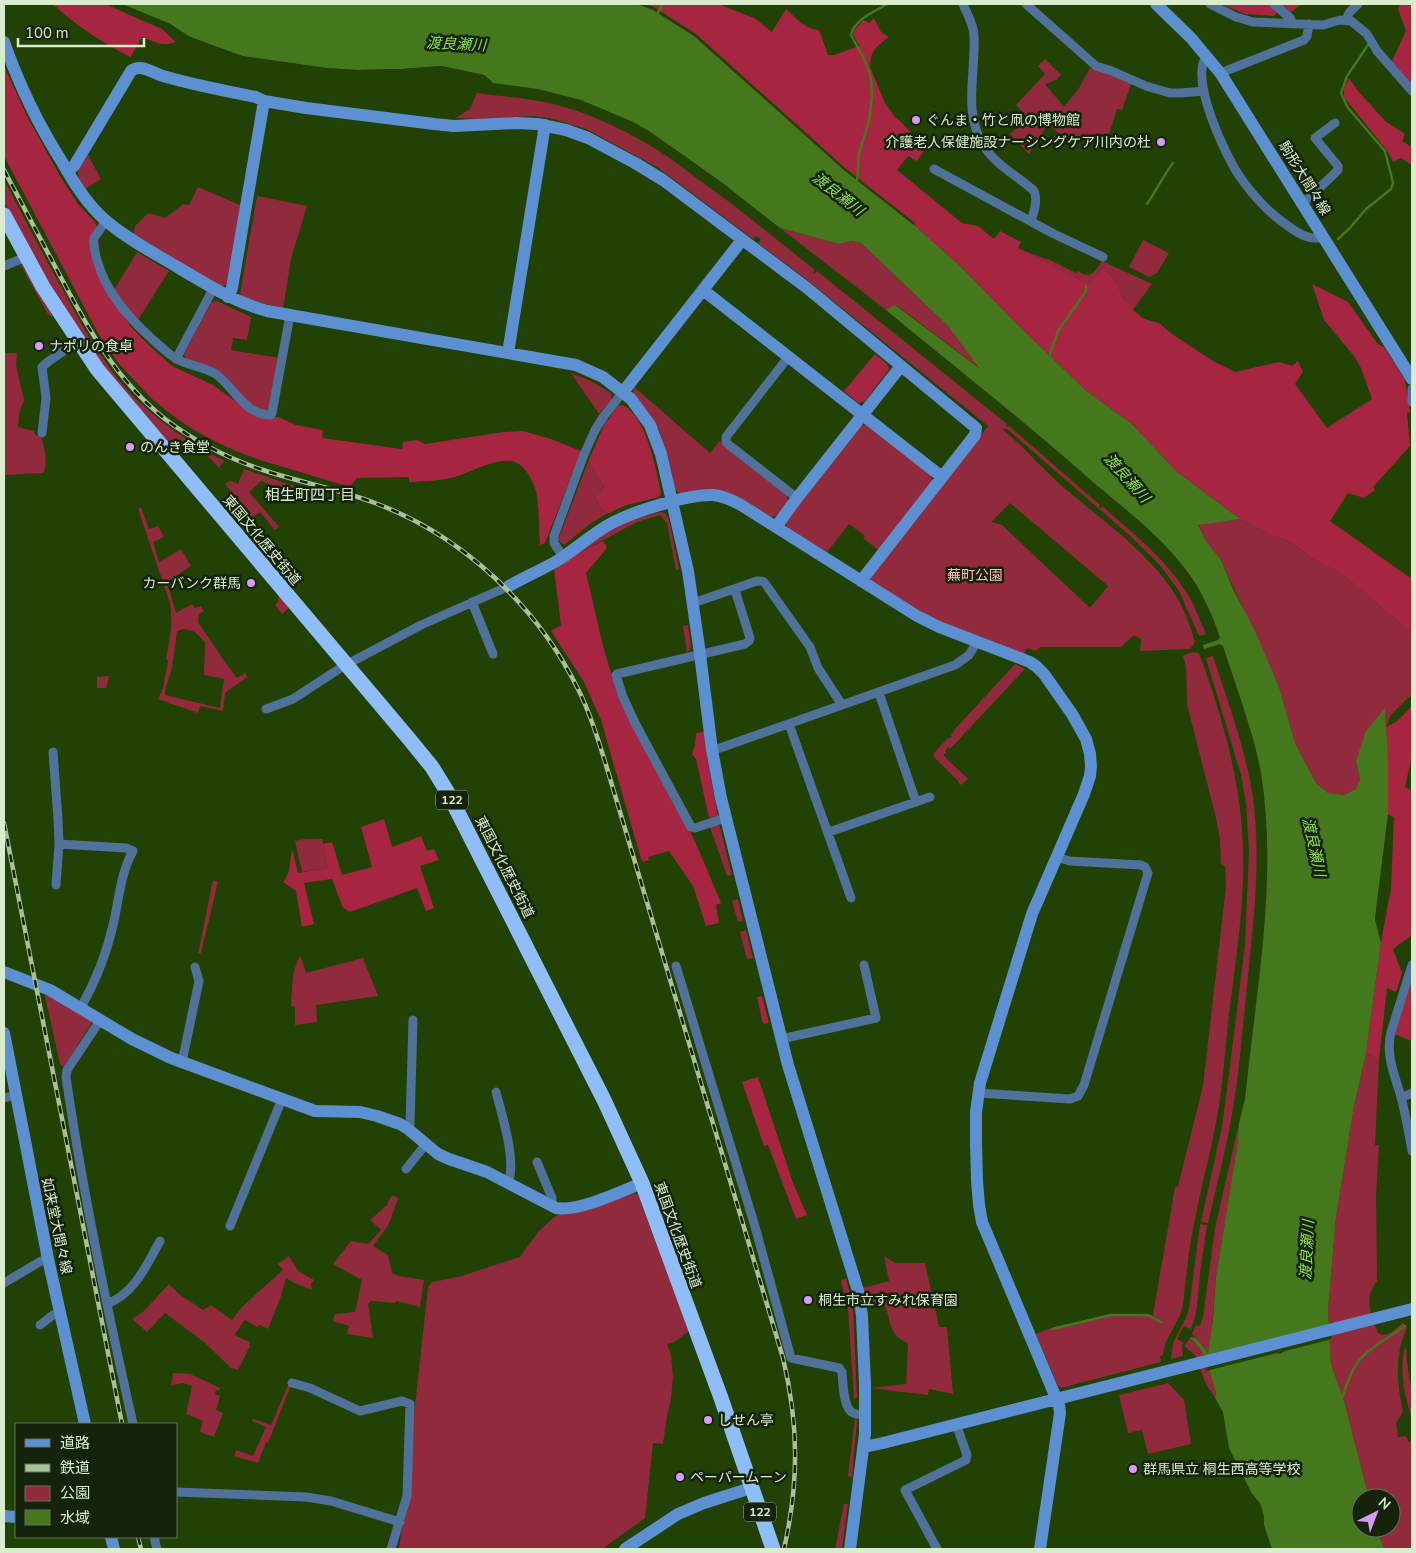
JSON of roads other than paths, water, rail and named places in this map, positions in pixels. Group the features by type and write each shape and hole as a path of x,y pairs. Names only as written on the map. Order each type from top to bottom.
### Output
{"highway":[{"name":"東国文化歴史街道","path":"4,215 26,257 78,341 111,387 432,767 448,793 600,1092 642,1183 721,1398 773,1549"}],"street":[{"path":"963,4 971,23 974,37 971,99 976,129 992,156 1003,168 1034,191 1036,195 1035,205 1031,221"},
{"path":"1026,4 1096,66 1146,86 1170,93 1204,91"},
{"path":"1210,4 1236,17 1253,22 1323,25 1335,21 1351,21 1367,34 1377,51 1412,91"},
{"path":"1274,4 1290,18 1292,23"},
{"path":"1346,20 1358,4"},
{"name":"駒形大間々線","path":"1162,6 1221,74 1410,373"},
{"path":"1221,74 1304,40 1307,36 1309,24"},
{"path":"4,42 14,73 26,100 43,132 85,199 106,221 128,237 214,289 258,309 576,365 603,377 623,392 638,408 654,434 661,454 687,564 716,778 725,818 796,1093 859,1294 862,1316 864,1447 850,1549"},
{"path":"1207,56 1203,60 1202,75 1210,116 1229,158 1241,178 1261,204 1274,216 1305,236 1316,239 1324,237"},
{"path":"67,171 74,166 127,77 136,67 195,85 256,97 264,101 306,108 448,125 516,123 545,125 575,132 651,172 807,288 976,428 975,435 861,581"},
{"path":"228,297 232,288 264,101"},
{"path":"1302,203 1338,170 1338,166 1314,138 1335,122"},
{"path":"508,353 545,125"},
{"path":"934,169 1052,234 1103,257"},
{"path":"106,221 94,238 100,270 107,287 130,318 176,359 213,373 245,405 260,413 271,415 274,408 290,315"},
{"path":"563,557 554,543 554,536 583,457 598,424 742,240"},
{"path":"4,266 26,257"},
{"path":"176,359 214,289"},
{"path":"704,290 942,477"},
{"path":"42,432 46,398 42,367 78,341"},
{"path":"789,356 726,437 726,442 797,498"},
{"path":"776,527 901,366"},
{"path":"1412,389 1412,402"},
{"path":"266,708 293,700 347,665 421,625 509,586 544,568 623,517 673,502 707,495 723,497 736,502 917,616 939,627 1030,662 1038,667 1072,714 1086,738 1090,754 1090,776 1029,922 987,1058 978,1093 976,1112 977,1181 982,1222 1038,1357 1058,1399 1060,1413 1040,1549"},
{"path":"693,603 757,581 764,582 810,647 818,668 842,705"},
{"path":"725,818 695,828 691,827 635,723 616,675 749,642 750,638 734,590"},
{"path":"472,602 492,654"},
{"path":"712,750 955,666 969,655 977,642"},
{"path":"879,693 916,802"},
{"path":"788,724 829,832 851,898"},
{"path":"53,752 59,844 56,884"},
{"path":"829,832 930,798"},
{"path":"59,844 126,848 133,851 118,898 104,957 96,981 81,1007"},
{"path":"978,1093 1070,1099 1078,1096 1084,1085 1148,873 1146,867 1141,865 1070,861 1056,857"},
{"path":"182,1062 199,981 195,966"},
{"path":"676,966 756,1230 791,1358 835,1367 841,1370 846,1406 851,1412 865,1415"},
{"path":"781,1039 876,1018 864,966"},
{"path":"1412,966 1389,1040 1389,1058 1402,1098 1412,1151"},
{"path":"4,972 46,987 152,1049 182,1062 315,1110 370,1114 394,1122 408,1129 444,1157 478,1168 552,1206 562,1209 579,1207 642,1183"},
{"path":"101,1020 70,1065 66,1077 75,1139 132,1423"},
{"path":"408,1129 410,1124 413,1020"},
{"name":"如来堂大間々線","path":"4,1033 10,1096 85,1423"},
{"path":"496,1092 510,1152 511,1171 508,1183"},
{"path":"1402,1098 1412,1093"},
{"path":"230,1226 282,1099"},
{"path":"406,1169 426,1144"},
{"path":"537,1162 552,1198 552,1206"},
{"path":"107,1304 126,1294 134,1285 160,1241"},
{"path":"4,1284 40,1261 48,1259"},
{"path":"864,1447 883,1444 1412,1310"},
{"path":"40,1325 60,1313"},
{"path":"292,1383 310,1388 360,1411 402,1401 410,1404 407,1496 391,1549"},
{"path":"937,1549 904,1490 966,1460 967,1455 956,1424"},
{"path":"625,1549 678,1514 704,1503 751,1488"},
{"path":"178,1492 306,1497 332,1501 400,1522"}],"water":[{"name":"渡良瀬川","path":"122,4 637,4 653,10 694,36 844,170 914,225 959,265 1085,390 1132,424 1176,471 1240,519 1198,525 1206,541 1221,560 1234,591 1255,631 1279,687 1295,743 1316,783 1328,793 1344,795 1356,789 1360,780 1356,761 1366,731 1385,708 1388,815 1375,919 1381,942 1366,1053 1354,1106 1336,1217 1328,1310 1331,1364 1344,1401 1366,1488 1351,1488 1351,1538 1380,1538 1384,1549 1272,1549 1264,1525 1261,1505 1251,1492 1229,1448 1223,1412 1215,1398 1216,1393 1207,1363 1200,1349 1190,1338 1196,1338 1208,1353 1213,1320 1216,1277 1237,1147 1239,1123 1245,1099 1257,997 1265,922 1267,848 1261,773 1249,725 1223,646 1220,644 1204,649 1203,645 1218,640 1220,637 1195,582 1183,566 1163,543 1129,512 886,310 895,305 980,369 948,326 861,243 851,241 839,244 780,228 720,181 649,131 631,121 581,100 538,89 493,83 484,75 441,66 357,70 326,68 242,56 190,37 170,24"}],"waterway":[{"path":"656,16 663,4"},
{"path":"857,183 859,153 869,121 872,97 871,78 864,59 851,35 853,29 861,20 887,4"},
{"path":"1338,239 1366,209 1391,189 1393,183 1385,151 1348,108 1341,93 1347,76 1368,45"},
{"path":"1147,204 1173,163"},
{"path":"1049,357 1058,331 1086,291 1086,286"},
{"path":"1052,1329 1111,1315 1147,1315 1161,1322"},
{"path":"1342,1398 1351,1373 1360,1359 1405,1326"}],"railway":[{"path":"4,170 69,293 104,352 117,370 148,404 165,419 187,434 210,448 234,459 274,474 375,503 407,517 438,534 467,554 519,602 561,659 578,689 600,746 783,1358 792,1407 795,1454 792,1500 784,1549"},
{"path":"4,823 122,1423"},
{"path":"138,1538 141,1549"}],"place":[{"name":"ぐんま・竹と凧の博物館","path":"916,120"},
{"name":"介護老人保健施設ナーシングケア川内の杜","path":"1161,142"},
{"name":"ナポリの食卓","path":"39,346"},
{"name":"のんき食堂","path":"130,447"},
{"name":"カーバンク群馬","path":"251,583"},
{"name":"桐生市立すみれ保育園","path":"808,1300"},
{"name":"しせん亭","path":"708,1420"},
{"name":"群馬県立 桐生西高等学校","path":"1133,1469"},
{"name":"ペーパームーン","path":"680,1477"}],"district":[{"name":"相生町四丁目","path":"310,495"}],"park label":[{"name":"蕪町公園","path":"975,575"}]}
